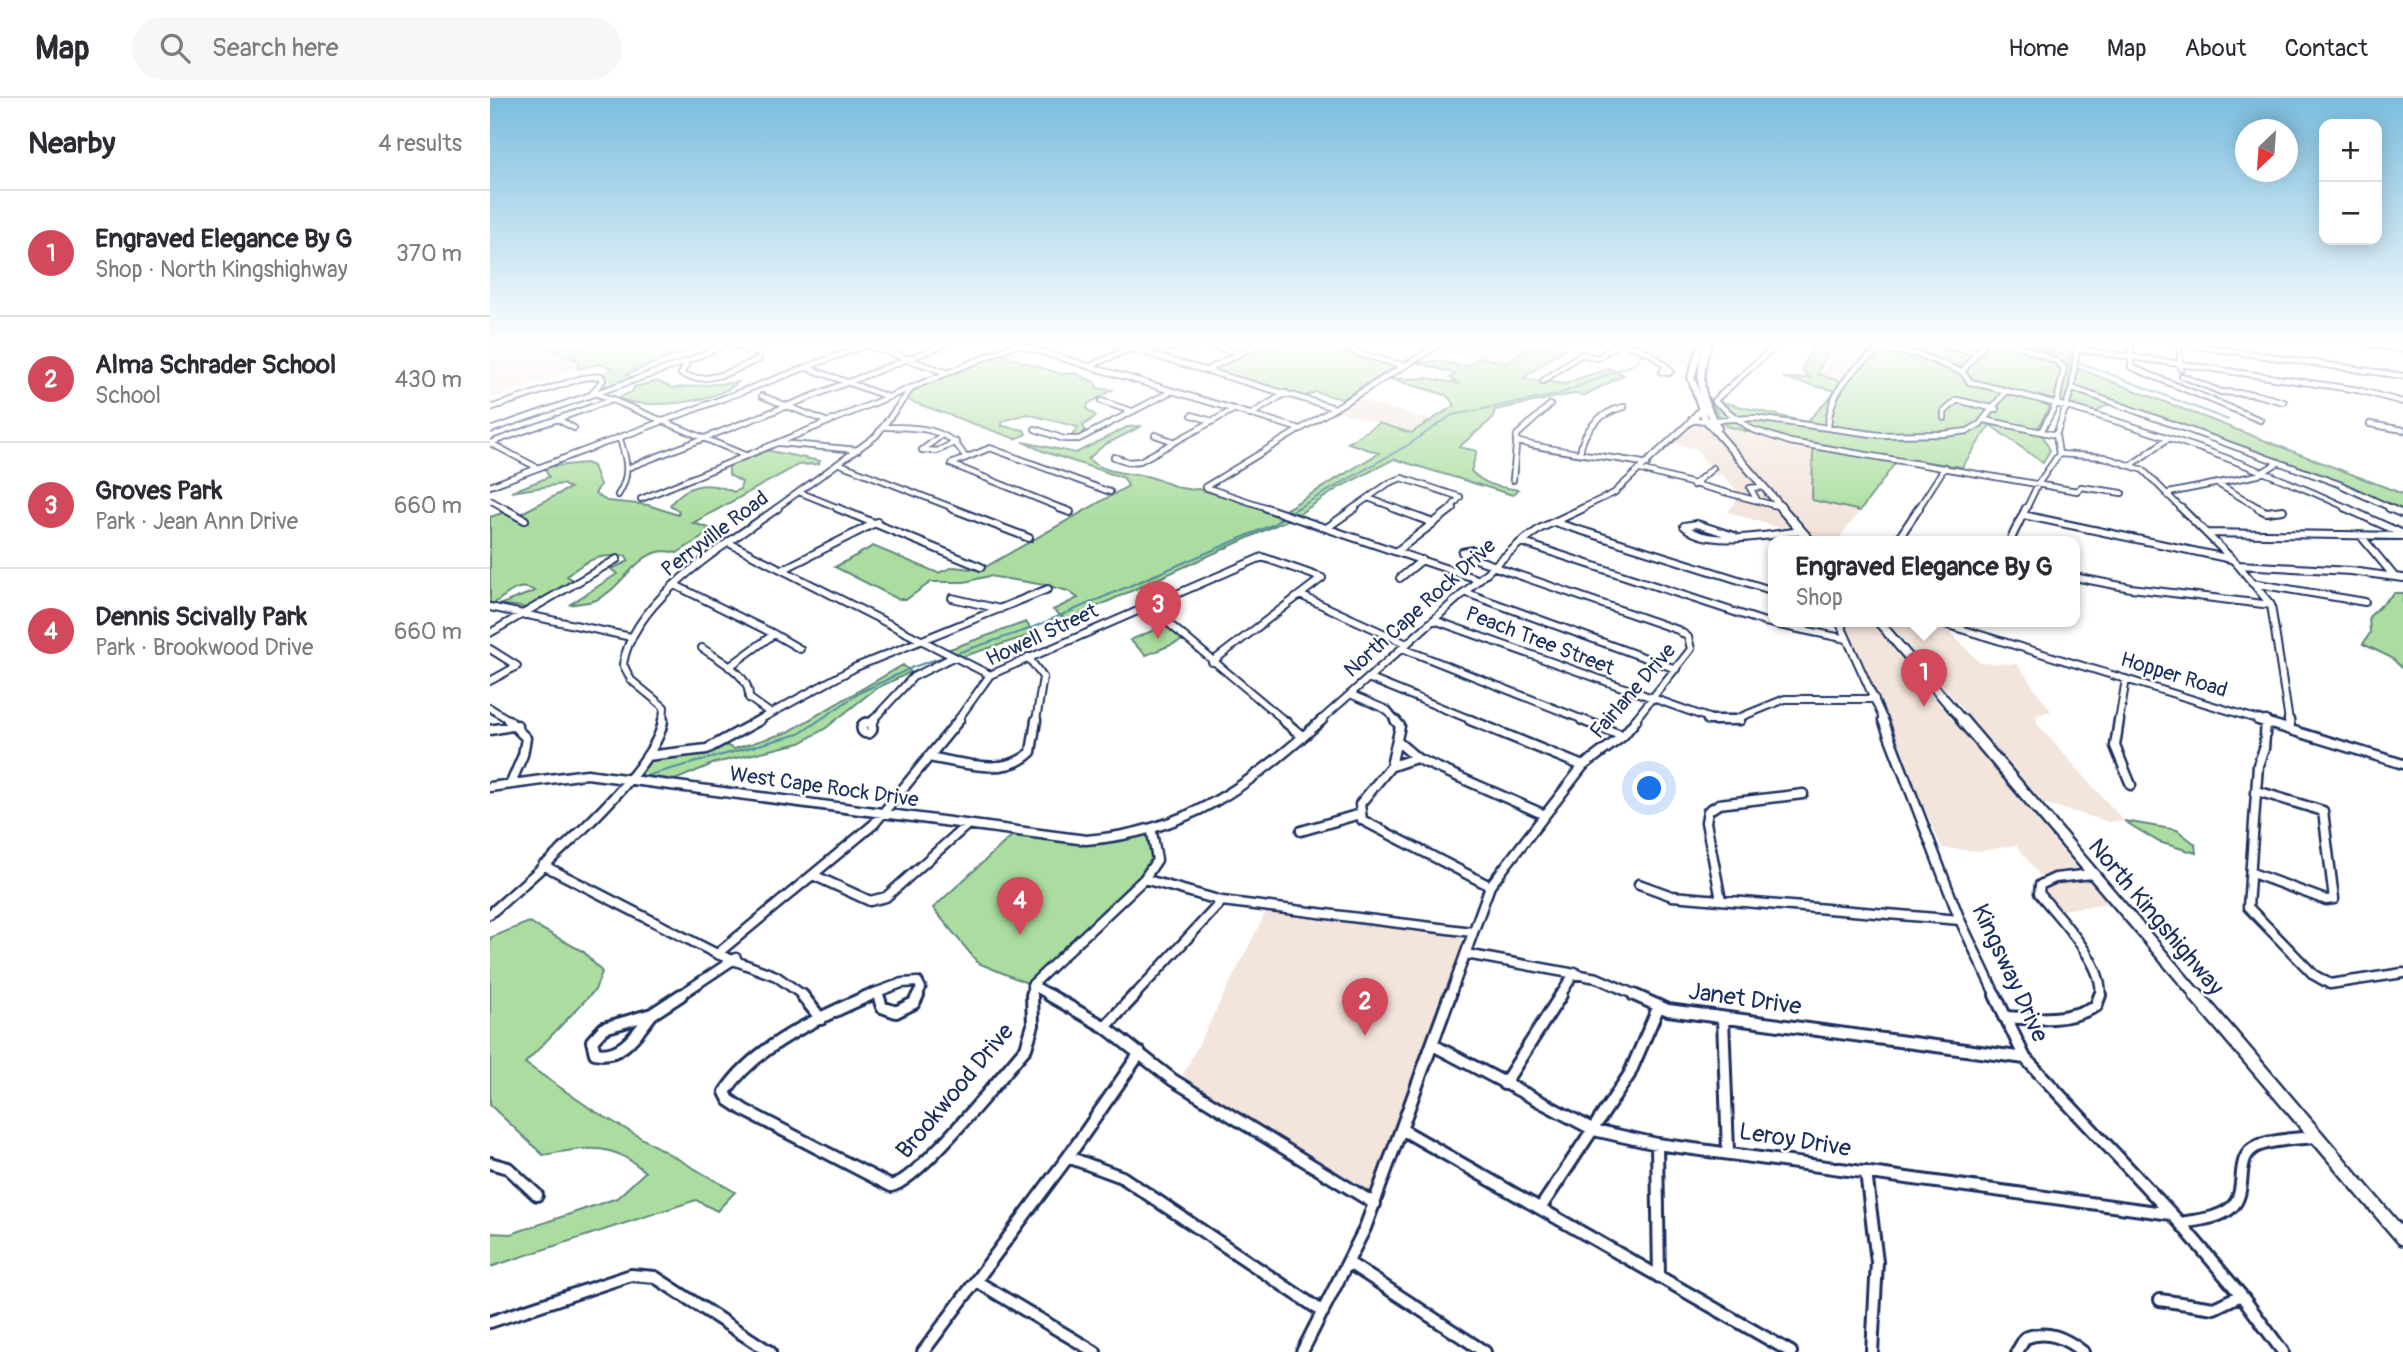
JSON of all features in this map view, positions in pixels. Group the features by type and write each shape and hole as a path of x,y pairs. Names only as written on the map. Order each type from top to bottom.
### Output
{"main road":[{"path":"1699,404 1722,438 1806,536"},
{"path":"1705,404 1709,419"},
{"path":"1691,421 1701,410"},
{"name":"North Kingshighway","path":"1883,627 2403,1238"}],"street":[{"path":"490,430 569,404"},
{"path":"490,443 601,404"},
{"path":"624,404 747,456"},
{"path":"490,486 710,404"},
{"path":"782,404 828,422"},
{"path":"630,467 794,404"},
{"path":"641,499 872,404"},
{"name":"Perryville Road","path":"490,914 629,778 662,731 666,712 661,702 628,676 622,667 624,650 631,637 675,585 858,450 886,427 899,404"},
{"path":"1109,404 1131,411"},
{"path":"1035,429 1075,440 1146,404"},
{"path":"1212,404 1300,429"},
{"path":"1250,415 1269,404"},
{"path":"1320,404 1335,408"},
{"path":"1342,404 1206,488 1477,579"},
{"path":"1717,404 1734,418 1762,434 1790,442 2077,491 2081,487 2092,487 2122,493"},
{"path":"1828,428 1831,404"},
{"path":"1944,418 1944,412 1953,404"},
{"path":"1971,404 1996,410"},
{"path":"1691,421 1768,417 1907,438 1968,430 1996,410 1999,404"},
{"path":"2041,432 2056,404"},
{"path":"2012,536 2038,485 2059,454 2056,435 2067,404 2342,504 2403,535"},
{"path":"2114,404 2339,484 2403,514"},
{"path":"2221,404 2260,420"},
{"path":"1513,480 1516,441 1528,422 1550,408 1550,405"},
{"path":"1580,453 1580,442 1585,434 1613,408 1624,407"},
{"path":"1114,457 1136,462 1233,410"},
{"path":"1192,415 1212,421"},
{"path":"557,419 574,428"},
{"path":"1984,420 2056,435"},
{"name":"North Cape Rock Drive","path":"1152,832 1182,819 1245,784 1521,542 1554,522 1605,499 1644,467 1691,421"},
{"path":"2370,424 2403,430"},
{"path":"886,427 942,434 956,442 964,457"},
{"path":"942,434 922,450 937,451 956,442"},
{"path":"1155,435 1174,442"},
{"path":"618,495 625,485 630,467 619,438"},
{"path":"2133,464 2166,440"},
{"path":"1516,441 1644,467 1693,485 1781,506"},
{"path":"490,443 538,468"},
{"path":"778,443 858,450"},
{"path":"1515,449 1526,445"},
{"path":"490,453 503,448"},
{"path":"1070,512 951,466 964,457 990,448 1111,492"},
{"path":"2059,454 2105,457 2133,464 2154,478 2238,565 2271,605 2290,729"},
{"path":"2169,493 2262,473 2279,463"},
{"path":"840,464 1029,538"},
{"path":"1900,536 1944,467"},
{"path":"1693,485 1713,468"},
{"path":"1328,527 1402,478 1460,496 1456,505 1397,551"},
{"path":"2218,484 2266,512 2283,510"},
{"path":"1757,500 1751,488 1764,487"},
{"path":"799,492 981,567"},
{"path":"1368,498 1433,523"},
{"path":"490,500 525,520"},
{"path":"2023,515 2231,559"},
{"path":"784,569 877,522"},
{"path":"1554,522 1768,589"},
{"path":"1736,537 1697,524 1688,524 1683,528 1706,538 1736,537 1801,531"},
{"path":"2206,533 2403,535"},
{"path":"2361,536 2394,576"},
{"path":"1521,542 1768,623"},
{"path":"729,543 990,675"},
{"name":"Howell Street","path":"717,954 883,813 976,698 990,675 1268,557 1322,578 1300,595"},
{"path":"490,633 617,559"},
{"path":"1476,559 1493,565"},
{"path":"1400,578 1422,560"},
{"name":"Fairlane Drive","path":"1303,1352 1349,1263 1374,1204 1490,886 1583,766 1623,736 1691,649 1690,640 1682,632 1493,565"},
{"path":"2238,565 2403,578"},
{"path":"2080,578 2131,588 2271,605"},
{"path":"2250,582 2365,602"},
{"path":"675,585 800,649"},
{"path":"647,756 707,749 856,667 919,639 1048,589"},
{"path":"1465,592 1676,670"},
{"path":"1212,662 1300,595 1405,646 1623,736"},
{"path":"952,598 1000,609"},
{"path":"1148,606 1302,736"},
{"path":"490,607 527,612 631,637"},
{"name":"Peach Tree Street","path":"1434,620 1652,702 1702,718 1730,723 1746,720 1779,700 1875,699"},
{"path":"1789,627 1847,639"},
{"name":"Kingsway Drive","path":"1842,627 1875,699 1961,920 2025,1058 2180,1223 2241,1295 2283,1352"},
{"name":"Hopper Road","path":"1955,627 2403,765"},
{"path":"729,667 774,634"},
{"path":"702,648 748,683 749,698 770,713"},
{"path":"490,649 517,666 490,681"},
{"path":"872,723 913,677 953,657"},
{"path":"928,757 1005,766 1027,758 1031,752 1043,677 1028,657"},
{"path":"1368,678 1583,766"},
{"path":"2126,679 2115,746 2131,785"},
{"path":"1350,694 1392,713 1400,726 1391,766"},
{"path":"490,708 526,733 528,742 511,783"},
{"path":"2266,721 2257,790 2248,907 2314,975 2330,984 2403,973"},
{"path":"490,730 518,725"},
{"path":"1398,742 1418,758 1545,815"},
{"path":"1360,814 1364,796 1391,766 1406,759 1418,758"},
{"name":"West Cape Rock Drive","path":"490,787 566,775 629,778 1086,840 1114,841 1152,832"},
{"path":"2252,873 2326,900 2334,898 2323,811 2257,790"},
{"path":"1721,900 1706,821 1708,811 1719,804 1803,794"},
{"path":"1301,831 1360,814"},
{"path":"1360,814 1371,827 1490,886"},
{"path":"813,875 870,901 886,898 967,825"},
{"path":"1152,832 1157,860 1144,879 1032,985 1105,1027 1173,1080 1374,1204"},
{"path":"542,865 717,954 736,958 795,988 812,1003 821,1019"},
{"path":"2004,1017 2075,1016 2091,1010 2097,1003 2101,991 2097,971 2039,893 2040,885 2048,880 2092,874"},
{"path":"1144,879 1222,901 1472,932"},
{"path":"1639,884 1672,896 1961,920"},
{"path":"1105,1027 1222,901"},
{"name":"Janet Drive","path":"1466,954 1597,978 1658,1008 2025,1058"},
{"path":"652,1014 604,1028 593,1041 595,1052 605,1055 620,1050 652,1014 736,958"},
{"path":"1504,1084 1574,972"},
{"name":"Brookwood Drive","path":"877,992 882,1007 896,1012 914,1003 921,988 918,982 910,980 877,992 821,1019 747,1064 730,1079 725,1092 729,1100 744,1110 891,1186 901,1184 921,1167 1026,1048 1033,1034 1032,985"},
{"path":"1541,1207 1594,1130 1634,1065 1658,1008"},
{"path":"1723,1018 1728,1151"},
{"name":"Leroy Drive","path":"1433,1045 1594,1130 1657,1144 1728,1151 2171,1214"},
{"path":"923,1352 1068,1157 1140,1053"},
{"path":"1403,1130 1791,1352"},
{"path":"2180,1223 2221,1215 2238,1200 2242,1162 2258,1145 2315,1137"},
{"path":"1657,1144 1660,1277"},
{"path":"1068,1157 1122,1177 1323,1312"},
{"path":"490,1163 508,1168 537,1195"},
{"path":"1866,1172 1877,1232 1879,1311 1872,1352"},
{"path":"1349,1263 1485,1352"},
{"path":"490,1322 631,1275 645,1274 655,1277 770,1352"},
{"path":"975,1281 1095,1352"},
{"path":"2160,1300 2214,1308 2224,1306 2241,1295"},
{"path":"2017,1352 2018,1345 2025,1338 2045,1333 2060,1336 2083,1352"}],"shaded area":[{"path":"1344,404 1372,404 1430,420 1411,433 1334,410"},
{"path":"1722,421 1734,429 1813,448 1812,500 1860,511 1841,536 1806,536 1728,512 1740,495 1723,475 1714,475 1697,449 1673,443 1696,422"},
{"path":"1845,627 1875,627 2076,867 2076,871 2040,876 2016,845 1981,851 1942,848"},
{"path":"1892,627 1945,627 1980,663 2017,664 2051,711 2037,715 2037,724 2124,821 2109,822 2043,803"},
{"path":"2075,879 2090,882 2108,903 2057,911 2044,895 2047,884"},
{"path":"1266,912 1456,935 1461,938 1463,944 1373,1193 1182,1077"}],"green space":[{"path":"917,404 1089,404 1087,409 1096,416 1083,426 1086,431 1078,437 1071,437 1078,427 1027,414 1003,421 1002,426 1024,430 1026,434 1016,439"},
{"path":"1527,404 1495,410 1492,419 1459,447 1477,451 1471,471 1476,476 1492,485 1518,490 1513,495 1394,459 1340,487 1299,514 1285,510 1379,453 1348,443 1379,423 1411,433 1455,405"},
{"path":"1711,404 1727,404 1807,422 1824,404 2051,404 2038,427 2050,450 2043,463 1990,425 1962,467 1899,458 1860,511 1812,500 1813,448 1726,426"},
{"path":"2069,404 2169,404 2403,494 2403,516 2321,480 2109,404 2096,412"},
{"path":"1142,426 1104,445 1088,459 1108,470 1152,478 1184,489 1198,489 1294,517 1067,620 1053,610 1078,598 1068,591 1045,585 989,576 965,582 931,582 907,599 898,599 835,567 873,546 938,573 954,567 980,570 1128,486 1124,478 1023,442 1076,453 1127,427"},
{"path":"765,450 820,461 819,464 798,465 693,523 709,528 701,538 677,553 664,551 643,559 607,594 596,600 569,605 617,574 611,569 629,561 626,556 601,557 581,565 567,576 575,582 534,609 501,604 535,591 528,588 511,591 490,605 490,517 505,512 514,517 570,488 562,484 511,492 549,477 544,467 586,463 593,466 600,485 595,494 607,501 648,505 678,515 679,511 670,505 692,488 708,485 734,492 740,489 742,482 729,475 729,465"},
{"path":"2394,593 2403,593 2403,669 2392,658 2363,644 2370,633 2369,617"},
{"path":"1026,622 1034,634 961,657 947,650"},
{"path":"1169,624 1186,639 1146,655 1130,640"},
{"path":"903,665 911,672 875,689 826,728 800,743 715,763 675,780 639,775 652,759 723,744 734,749 788,732"},
{"path":"2124,821 2177,830 2195,844 2196,853 2159,842"},
{"path":"1017,831 1114,841 1152,832 1157,860 1144,879 1032,985 978,963 933,908"},
{"path":"529,922 584,952 602,972 595,990 525,1063 591,1109 735,1192 717,1211 696,1200 490,1267 490,1233 511,1234 617,1198 645,1172 620,1155 597,1149 543,1155 490,1105 490,938"}],"waterway":[{"path":"1289,513 1408,445 1452,415 1512,404"},
{"path":"2186,404 2228,420"},
{"path":"954,654 1029,629 1274,524 1284,516"},
{"path":"649,775 799,734 861,692 913,667 943,657"}],"place":[{"name":"Groves Park","path":"1158,639"},
{"name":"Engraved Elegance By G","path":"1924,707"},
{"name":"Dennis Scivally Park","path":"1020,935"},
{"name":"Alma Schrader School","path":"1365,1036"}]}
